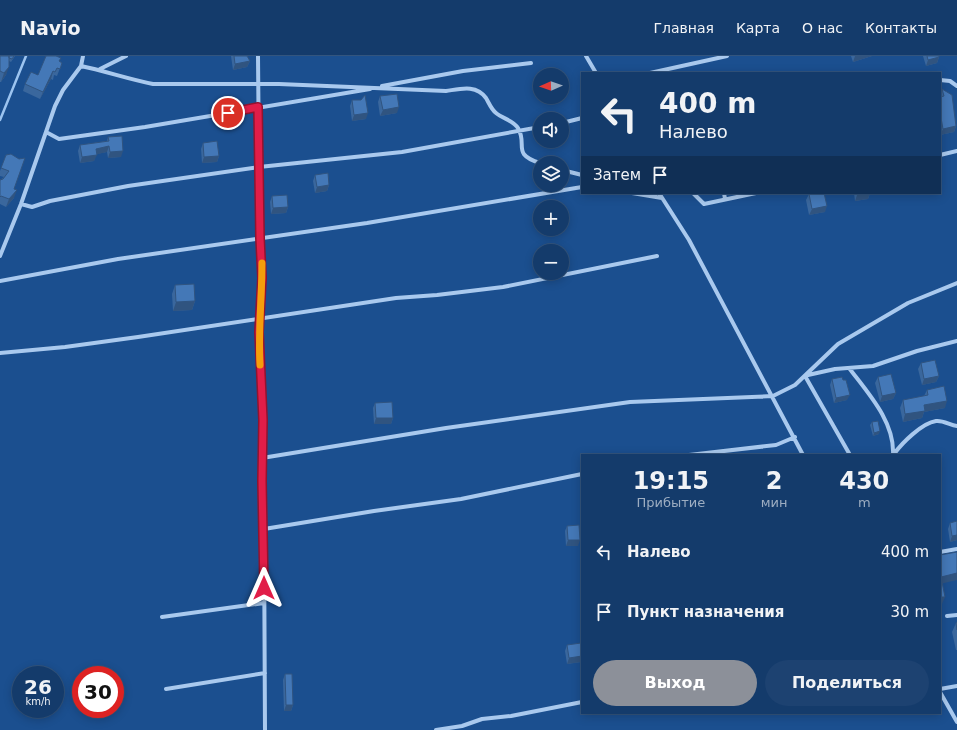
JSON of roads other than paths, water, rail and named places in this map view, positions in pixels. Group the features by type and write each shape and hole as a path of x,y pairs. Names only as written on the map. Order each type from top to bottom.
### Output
{"street":[{"path":"0,256 21,204 54,106 63,90 81,66 83,56"},
{"path":"100,69 126,56"},
{"path":"258,56 258,167 262,265 262,306 259,318 263,420 262,458 264,529 265,730"},
{"path":"586,56 595,72"},
{"path":"655,72 727,56"},
{"path":"46,132 59,139 365,90 373,87 463,72 531,63"},
{"path":"81,66 100,69 133,80 153,84 258,84 373,87 446,91 471,88 484,95 496,113 513,123 519,130 521,147 524,154 528,159 533,161"},
{"path":"941,80 950,81 957,86"},
{"path":"569,121 581,118"},
{"path":"21,204 32,207 50,201 128,186 258,167 402,152 533,127"},
{"path":"941,155 957,151"},
{"path":"569,172 581,175"},
{"path":"0,281 118,258 413,215 581,187"},
{"path":"638,194 662,198"},
{"path":"660,194 689,240 743,345 773,396 780,414 795,437 803,454"},
{"path":"694,194 704,204 751,194"},
{"path":"724,194 725,199"},
{"path":"0,353 87,344 396,298 437,295 503,287 657,256"},
{"path":"262,458 446,428 630,402 773,396 795,385 838,344 908,303 957,283"},
{"path":"806,376 828,370 873,366 917,351 957,341"},
{"path":"849,368 887,422 893,441 893,454"},
{"path":"806,376 849,454"},
{"path":"893,454 906,439 934,421 944,421 957,426"},
{"path":"698,454 776,445 795,437"},
{"path":"264,529 374,511 461,499 581,474"},
{"path":"941,552 957,548"},
{"path":"162,617 264,603"},
{"path":"947,616 957,615"},
{"path":"166,689 265,673"},
{"path":"941,690 957,686"},
{"path":"941,692 957,722"},
{"path":"436,730 462,726 482,719 511,716 581,702"}],"waterway":[{"path":"0,120 26,56"}]}
